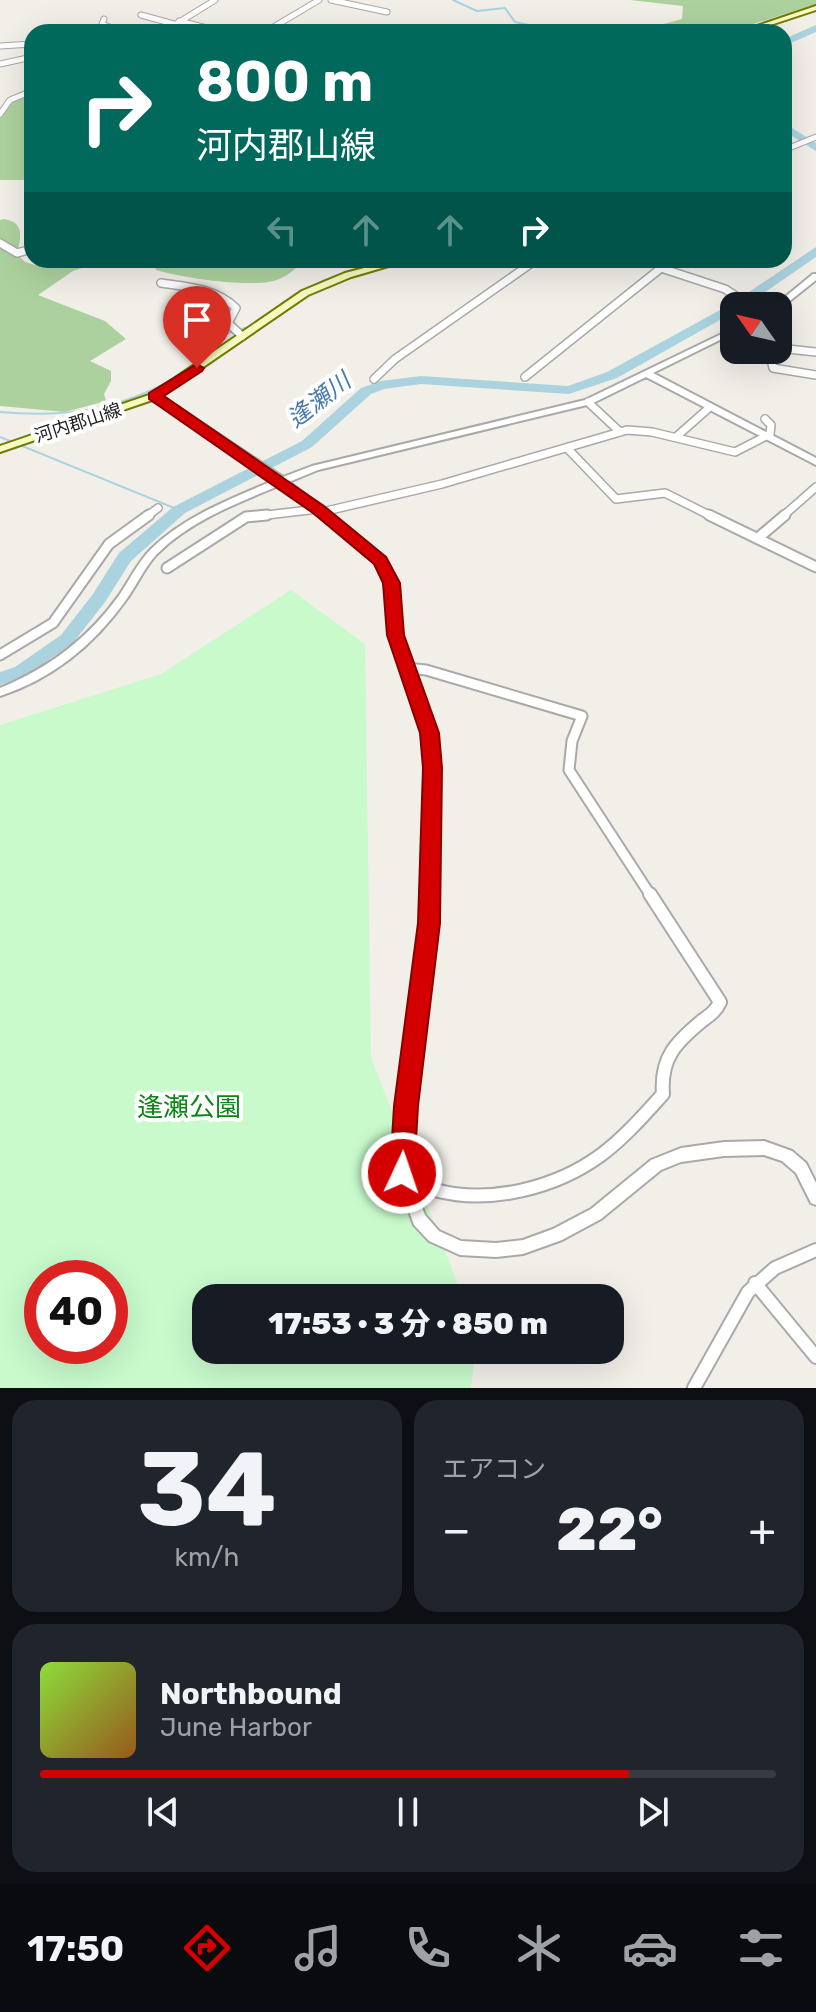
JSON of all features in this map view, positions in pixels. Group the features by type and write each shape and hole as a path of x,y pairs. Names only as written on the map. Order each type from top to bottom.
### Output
{"main road":[{"path":"767,24 816,8"},
{"name":"河内郡山線","path":"11,445 155,396 293,300 325,284 378,268"}],"street":[{"path":"176,23 215,0"},
{"path":"278,24 319,0"},
{"path":"331,0 387,12"},
{"path":"141,15 181,24"},
{"path":"102,24 104,19"},
{"path":"0,46 24,44"},
{"path":"0,64 24,59"},
{"path":"0,114 10,100 24,94"},
{"path":"792,147 815,140"},
{"path":"0,243 17,253 24,251"},
{"path":"374,379 395,359 525,268"},
{"path":"525,377 661,268 728,292"},
{"path":"792,295 816,276"},
{"path":"161,283 205,290 230,301 236,308 228,323 242,336"},
{"path":"0,692 46,672 75,653 101,628 142,564 169,539 188,526 279,480 369,454 588,402 720,337"},
{"path":"792,349 816,352"},
{"path":"772,364 773,368 816,375"},
{"path":"647,374 813,458"},
{"path":"155,396 320,511 370,551 387,572 394,596 396,635 430,733 433,768 429,923 406,1106 402,1173 419,1220 434,1236 460,1248 496,1250 523,1247 557,1235 596,1214 656,1165 681,1155 764,1148 787,1156 801,1168 816,1198"},
{"path":"588,402 620,432"},
{"path":"676,437 710,407"},
{"path":"765,419 771,425 768,437"},
{"path":"167,568 246,517 320,511 568,449 620,432 640,430 730,453 768,437"},
{"path":"568,449 616,499 659,491 816,567"},
{"path":"758,538 816,487"},
{"path":"0,655 53,623 109,544 158,508"},
{"path":"402,1173 432,1189 478,1195 535,1185 599,1156 663,1094 661,1079 666,1056 674,1044 717,1009 720,1002 569,770 572,741 582,716 426,670 406,668"},
{"path":"694,1388 731,1319 755,1283 776,1267 816,1250"},
{"path":"755,1283 816,1357"}],"green space":[{"path":"630,0 816,0 816,4 753,24 663,24 682,19 683,6"},
{"path":"24,96 24,180 0,180 0,114"},
{"path":"0,220 11,221 18,227 17,254 24,261 24,268 82,268 38,295 105,321 126,339 90,361 111,371 111,381 104,394 106,401 65,412 0,406"},
{"path":"295,268 273,281 256,283 211,280 156,270"},
{"name":"逢瀬公園","path":"291,590 365,644 371,1057 458,1284 192,1284 192,1364 474,1364 471,1388 0,1388 0,725 161,674"}],"waterway":[{"path":"453,0 477,11 505,8 515,22 524,24"},
{"name":"逢瀬川","path":"792,39 816,28"},
{"name":"逢瀬川","path":"792,132 816,148"},
{"name":"逢瀬川","path":"792,268 816,251"},
{"path":"199,362 203,357 202,346 209,339 248,327 322,281 359,268"},
{"name":"逢瀬川","path":"756,292 791,268"},
{"name":"逢瀬川","path":"0,679 21,671 67,639 99,598 125,557 179,510 307,444 366,391 381,385 421,380 569,390 612,375 720,315"},
{"path":"0,412 47,414 91,409 134,397 176,377"},
{"path":"0,437 179,510"}],"route":[{"path":"197,368 155,396 282,481 318,509 380,561 392,583 396,635 430,733 433,768 429,923 406,1106 402,1173"}]}
